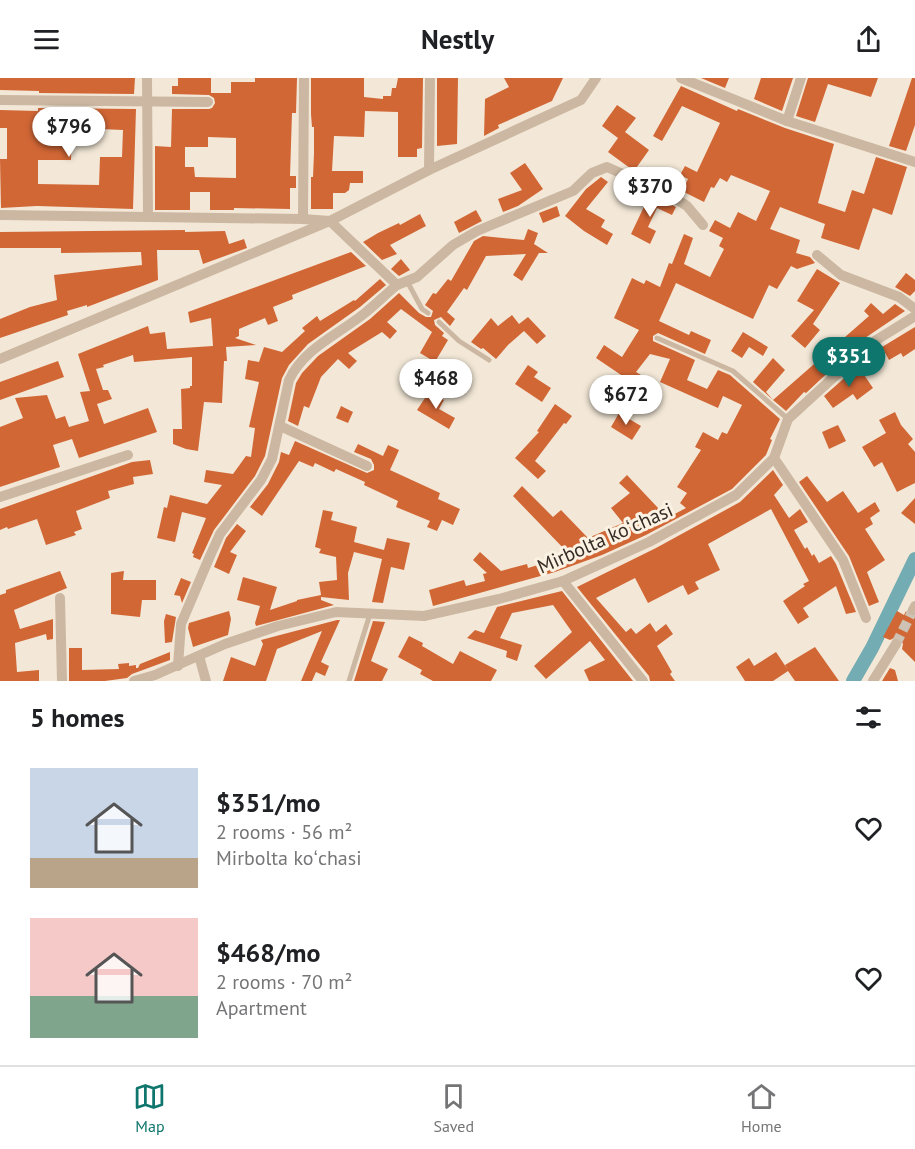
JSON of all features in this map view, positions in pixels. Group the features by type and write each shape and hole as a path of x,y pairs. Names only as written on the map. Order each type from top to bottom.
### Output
{"street":[{"path":"147,78 148,218"},
{"path":"303,219 304,78"},
{"path":"429,170 430,78"},
{"path":"0,359 330,221 429,170 581,100 596,78"},
{"path":"681,78 787,120 914,159"},
{"path":"787,120 801,78"},
{"path":"0,100 208,102"},
{"path":"178,666 181,624 197,585 220,534 261,480 272,459 289,380 308,354 364,314 402,283 417,278 453,245 477,231 573,191 592,173 603,167 672,196 687,206 703,225"},
{"path":"0,215 330,221 402,283"},
{"path":"817,255 841,275 899,297 915,309"},
{"name":"Mirbolta koʻchasi","path":"134,681 178,666 225,644 278,626 336,612 424,616 499,599 563,581 649,542 736,495 774,458 788,419 870,344 915,316"},
{"path":"280,426 368,466"},
{"path":"0,497 128,455"},
{"path":"774,458 843,560 866,618"},
{"path":"563,581 642,681"},
{"path":"60,598 62,681"},
{"path":"873,681 896,644"},
{"path":"199,656 206,681"}],"lane":[{"path":"402,283 422,309 428,313"},
{"path":"439,322 459,341 489,360"},
{"path":"657,338 733,371 788,419"},
{"path":"349,681 370,614"}],"building":[{"path":"0,78 135,78 134,94 39,93 39,91 0,90"},
{"path":"178,78 211,78 211,93 231,93 231,82 255,82 255,78 297,78 296,113 292,113 290,176 296,176 296,188 290,188 290,209 210,210 210,192 190,192 190,210 155,210 155,146 171,147 172,109 209,109 215,103 214,98 209,95 172,94 172,86 178,86","holes":["208,137 236,138 236,178 195,177 194,167 185,167 185,147 208,147"]},
{"path":"311,78 364,78 364,97 383,99 383,96 391,96 392,88 396,88 398,78 423,78 422,148 417,149 417,157 398,157 398,112 365,111 364,137 334,136 332,171 363,171 363,183 350,183 349,190 345,193 333,193 333,209 311,209 314,127 312,127 311,114"},
{"path":"437,78 458,78 457,144 437,146"},
{"path":"504,78 563,78 552,101 498,125 499,128 484,136 485,99 509,87"},
{"path":"701,78 729,78 725,88"},
{"path":"761,78 793,78 782,111 754,99"},
{"path":"808,78 878,78 871,97 828,84 815,122 796,116"},
{"path":"912,78 915,78 915,125 906,151 889,146"},
{"path":"681,86 737,111 738,109 834,144 818,203 845,212 852,190 864,194 876,157 907,167 892,215 873,208 859,250 821,238 825,224 780,207 770,229 800,240 796,253 810,257 815,263 797,269 791,266 777,289 769,285 753,319 676,283 659,321 689,335 691,331 711,340 705,354 658,333 653,336 653,341 695,360 687,380 707,389 718,370 730,375 780,419 770,439 772,440 766,455 732,489 646,535 602,555 555,572 433,606 429,590 464,580 466,586 485,581 483,574 487,573 473,560 480,552 501,571 527,564 528,568 551,561 567,552 513,496 522,486 553,517 561,510 588,538 623,523 611,508 630,493 619,483 627,475 659,509 666,521 686,508 680,503 687,493 677,487 701,450 695,447 703,432 718,440 722,432 727,434 742,405 723,396 718,408 660,382 670,359 650,354 636,372 646,378 637,391 624,383 627,379 596,358 604,345 622,357 639,330 614,318 632,278 644,284 646,280 660,287 684,234 693,238 684,264 710,277 724,249 719,246 723,238 709,231 715,220 730,228 738,212 756,221 770,191 731,175 727,182 720,178 714,188 711,187 704,202 682,191 688,179 680,175 685,166 697,172 720,123 682,106 662,141 653,136"},
{"path":"617,105 636,118 625,132 649,150 634,171 608,152 618,138 602,126"},
{"path":"38,108 136,109 133,209 37,206 1,208 0,159 7,159 7,128 0,128 0,110 38,111","holes":["72,130 123,130 122,157 100,157 99,185 38,184 38,160 71,160"]},
{"path":"525,163 543,189 518,206 503,212 498,199 522,190 510,173"},
{"path":"601,177 608,182 586,209 605,220 601,227 613,234 607,245 565,216 586,189"},
{"path":"650,194 676,207 672,215 657,208 648,227 656,231 650,244 631,234"},
{"path":"557,206 560,216 543,223 539,213"},
{"path":"476,210 482,221 459,233 454,222"},
{"path":"420,214 426,226 390,245 397,254 382,260 363,242 378,233"},
{"path":"528,229 538,233 534,244 548,253 539,253 522,281 513,275 526,254 486,256 467,290 464,288 447,312 455,319 450,326 441,317 434,320 435,325 444,333 442,336 448,340 435,362 420,353 432,332 401,309 387,322 397,331 390,339 382,332 348,353 357,361 349,369 338,359 321,377 309,408 304,406 298,426 288,421 296,383 318,356 370,319 399,293 419,313 431,317 433,311 425,305 433,293 436,294 448,279 451,281 474,241 483,236 524,240"},
{"path":"185,230 185,232 225,231 229,244 244,239 247,248 203,264 199,250 157,250 158,280 87,307 87,305 67,311 68,315 0,338 0,319 30,307 57,300 54,275 142,265 141,252 61,253 61,248 0,248 0,232"},
{"path":"351,252 366,266 292,295 293,299 273,307 278,321 268,325 265,318 239,329 239,336 235,338 256,345 226,347 227,361 224,361 222,403 204,402 198,451 173,444 173,429 182,429 181,389 192,386 192,357 134,362 133,355 96,369 103,390 108,390 112,399 97,404 104,424 148,408 157,432 79,458 72,439 53,445 60,467 0,487 0,427 23,418 15,398 47,395 56,419 65,416 69,427 89,421 80,392 90,391 78,354 148,326 150,334 165,332 167,349 213,346 211,318 190,323 188,312"},
{"path":"401,259 410,270 399,276 391,269"},
{"path":"817,269 840,283 813,324 820,330 805,348 791,336 814,310 797,301"},
{"path":"906,273 915,280 915,291 910,296 895,287"},
{"path":"380,279 386,285 360,307 308,344 289,365 282,378 265,456 255,476 214,530 200,560 193,557 192,553 206,518 182,512 175,542 157,538 164,507 167,508 170,495 207,504 222,485 204,482 206,470 233,474 246,456 251,457 255,428 249,427 259,382 245,379 248,360 259,362 264,347 282,352 305,331 302,328 317,316 320,321 355,301"},
{"path":"871,303 883,314 895,304 905,311 865,338 786,411 773,400 869,316 864,311"},
{"path":"512,315 519,324 528,317 546,336 537,344 524,331 496,359 471,342 491,318 498,326"},
{"path":"915,327 915,349 903,357 901,353 889,360 882,347"},
{"path":"743,332 768,347 763,356 749,347 742,358 731,351"},
{"path":"773,358 785,370 766,392 773,400 753,382"},
{"path":"58,361 64,377 0,400 0,382"},
{"path":"528,365 538,372 534,377 551,388 542,402 515,384"},
{"path":"858,366 873,388 857,400 853,394 833,408 824,396"},
{"path":"429,392 444,400 439,409 455,418 449,429 417,410"},
{"path":"555,404 572,416 535,461 546,471 538,479 515,458 539,432 537,431"},
{"path":"341,406 353,412 348,423 336,418"},
{"path":"895,412 901,425 913,439 908,444 915,452 915,483 897,492 882,462 874,467 862,447 886,433 879,420"},
{"path":"619,413 641,426 632,440 611,427"},
{"path":"838,425 846,441 829,449 822,432"},
{"path":"295,441 367,473 374,470 374,465 371,459 354,452 358,444 383,456 388,445 399,450 390,470 440,493 438,499 460,509 453,525 442,520 437,531 427,527 430,521 396,507 398,501 364,485 365,482 336,469 334,472 315,463 313,467 299,461 262,516 250,507 268,484 279,462 281,452 289,455"},
{"path":"150,460 153,474 133,477 134,484 108,491 110,498 76,511 82,529 74,532 76,535 46,545 37,519 0,530 0,509 132,462"},
{"path":"773,470 783,485 774,495 789,518 800,509 808,522 794,530 805,549 807,547 819,563 831,556 856,612 846,614 836,586 803,608 809,617 798,624 783,601 809,581 771,509 708,544 720,570 695,582 699,589 688,595 683,585 648,603 635,578 596,598 626,632 631,628 636,634 650,623 656,632 666,624 673,634 657,646 675,681 650,681 649,676 577,587 656,548 740,502"},
{"path":"807,476 827,502 843,491 858,513 875,502 880,511 870,518 873,524 865,529 885,560 867,572 879,602 869,606 849,556 799,482"},
{"path":"915,498 915,524 901,513"},
{"path":"323,510 333,512 331,520 357,527 354,542 384,550 387,538 410,543 404,570 391,567 383,603 372,602 382,559 354,552 348,573 349,600 321,597 321,600 334,605 256,626 260,606 237,600 243,577 277,587 270,610 297,600 321,595 319,582 337,580 336,557 319,553 321,549 315,547"},
{"path":"237,524 246,531 230,552 237,555 229,574 214,567 226,538"},
{"path":"60,571 67,588 14,610 20,629 53,619 53,639 47,640 46,634 15,643 17,672 39,670 39,681 0,681 0,595 6,593 6,590"},
{"path":"124,571 123,580 156,580 156,600 142,600 140,617 111,614 111,573"},
{"path":"181,578 191,582 182,603 180,596 174,595"},
{"path":"562,591 633,681 589,681 584,670 605,660 590,641 546,679 534,666 572,632 553,605 512,613 500,638 522,645 517,661 506,657 507,651 467,638 475,630 484,633 497,607"},
{"path":"229,611 231,619 228,635 193,647 188,628 189,623"},
{"path":"897,611 904,615 906,611 909,616 915,617 915,662 902,649 903,644 900,638 890,640 883,637"},
{"path":"166,614 176,617 172,642 165,643 164,621"},
{"path":"340,620 321,662 329,666 325,676 316,672 312,681 301,681 322,631 277,649 266,681 223,681 231,657 255,666 263,644 261,640"},
{"path":"373,621 385,622 371,661 388,669 382,681 354,681"},
{"path":"409,636 453,664 460,651 497,670 491,681 433,681 420,674 422,670 398,657"},
{"path":"815,647 839,681 795,681 788,671 773,681 745,681 736,667 749,658 754,666 776,652 788,670 785,665"},
{"path":"69,648 82,648 82,670 119,669 118,664 129,663 129,666 136,665 138,668 140,664 170,652 170,660 127,678 105,681 69,681"},
{"path":"890,668 895,670 898,681 882,681"}],"waterway":[{"path":"853,681 872,648 915,559"}],"tunnel":[{"path":"896,644 913,610"}]}
